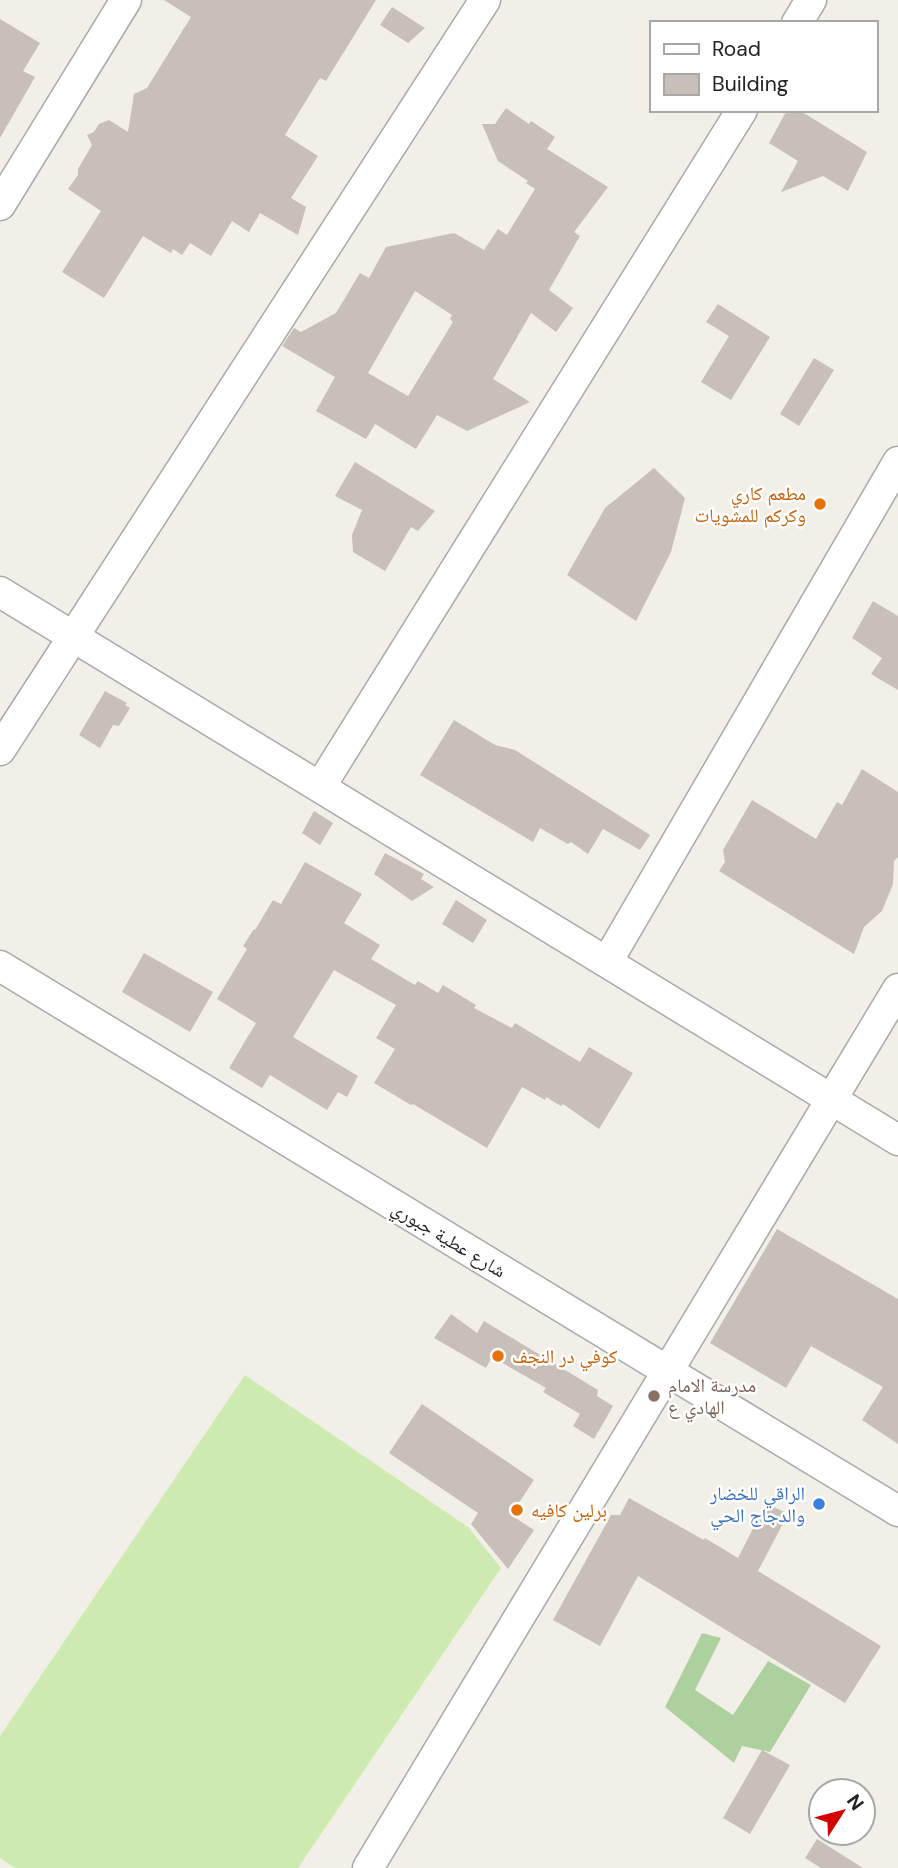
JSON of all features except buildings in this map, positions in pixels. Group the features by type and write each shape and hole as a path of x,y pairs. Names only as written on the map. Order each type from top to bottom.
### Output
{"street":[{"path":"0,205 126,0"},
{"path":"0,750 485,0"},
{"path":"798,21 811,0"},
{"path":"320,787 741,112"},
{"path":"607,962 898,463"},
{"path":"0,592 898,1140"},
{"name":"شارع عطية جبوري","path":"0,967 898,1511"},
{"path":"368,1868 898,989"}],"green space":[{"path":"245,1375 468,1527 501,1568 298,1868 15,1868 0,1858 0,1736"},
{"path":"702,1633 721,1638 695,1690 733,1715 768,1661 811,1685 770,1752 742,1746 734,1763 665,1707"}],"place":[{"name":"مطعم كاري وكركم للمشويات","path":"820,504"},
{"name":"كوفي در النجف","path":"498,1356"},
{"name":"مدرسة الامام الهادي ع","path":"654,1396"},
{"name":"الراقي للخضار والدجاج الحي","path":"819,1504"},
{"name":"برلين كافيه","path":"517,1510"}]}
